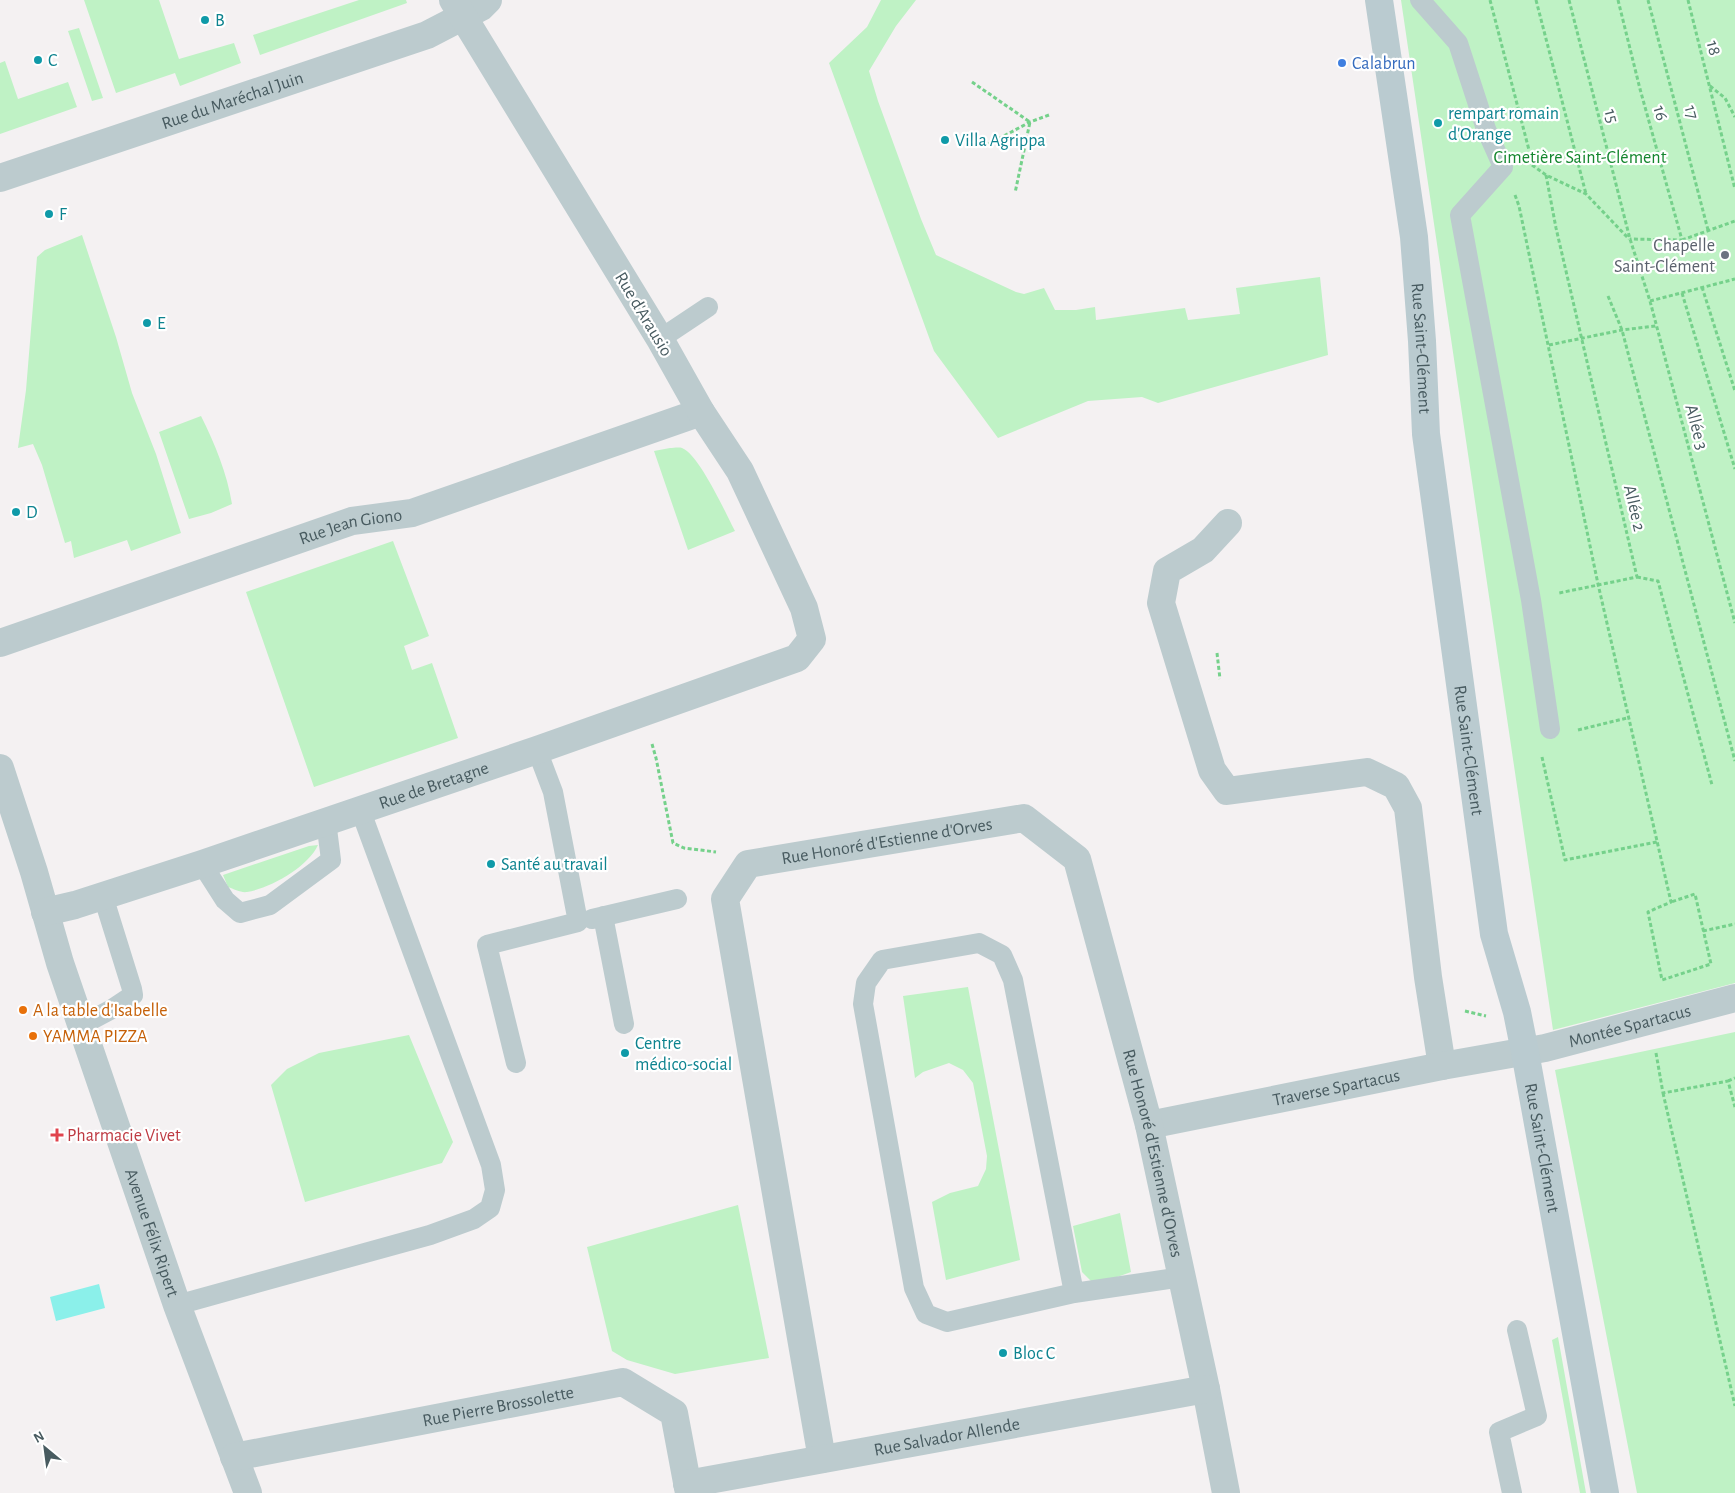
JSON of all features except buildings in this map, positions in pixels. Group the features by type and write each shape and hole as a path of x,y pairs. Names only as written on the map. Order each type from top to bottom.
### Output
{"main road":[{"name":"Rue Saint-Clément","path":"1379,0 1414,237 1422,341 1426,434 1494,934 1517,1012 1525,1052 1604,1493"}],"street":[{"name":"Rue du Maréchal Juin","path":"0,178 427,35 458,8 481,7 488,0"},
{"name":"Rue d'Arausio","path":"458,8 660,339 701,412 740,471 804,608 812,639"},
{"name":"Rue Jean Giono","path":"0,643 352,521 412,513 701,412"},
{"path":"1228,523 1203,550 1167,572 1161,603 1212,770 1226,792 1367,772 1396,786 1408,808 1428,977 1442,1066"},
{"name":"Rue de Bretagne","path":"45,912 103,896 202,864 537,750 797,658 812,639"},
{"name":"Avenue Félix Ripert","path":"0,768 34,872 60,963 178,1305 248,1493"},
{"name":"Rue Honoré d'Estienne d'Orves","path":"822,1460 725,898 748,864 1024,818 1077,859 1149,1125 1206,1389 1226,1493"},
{"name":"Montée Spartacus","path":"1525,1052 1735,998"},
{"name":"Traverse Spartacus","path":"1149,1125 1442,1066 1525,1052"},
{"name":"Rue Pierre Brossolette","path":"234,1457 623,1382 674,1413 688,1488"},
{"name":"Rue Salvador Allende","path":"688,1488 822,1460 1206,1389"}],"lane":[{"path":"1420,0 1458,43 1486,130 1503,167 1460,215 1531,600 1550,729"},
{"path":"660,339 708,307"},
{"path":"537,750 553,792 578,922"},
{"path":"178,1305 430,1235 474,1219 490,1208 495,1190 491,1165 360,809"},
{"path":"202,864 224,900 240,913 270,906 331,860 326,821"},
{"path":"82,1025 133,995 103,896"},
{"path":"516,1063 487,945 677,899"},
{"path":"603,916 624,1024"},
{"path":"1074,1293 1013,980 1002,955 979,943 882,960 866,983 863,1004 914,1288 926,1314 947,1322 1074,1293 1182,1277"},
{"path":"1512,1493 1499,1432 1537,1416 1517,1330"}],"path":[{"path":"1490,0 1533,165"},
{"path":"1536,0 1586,194"},
{"name":"15","path":"1569,0 1630,239"},
{"name":"16","path":"1618,0 1682,240"},
{"name":"17","path":"1648,0 1708,230"},
{"name":"18","path":"1688,0 1735,189"},
{"path":"972,82 1030,122"},
{"path":"1709,86 1725,98 1735,117"},
{"path":"987,146 1030,122 1049,115"},
{"path":"1015,193 1030,122"},
{"path":"1525,159 1546,175 1586,194 1630,239 1682,240 1735,221"},
{"path":"1503,167 1520,206 1627,718 1671,902"},
{"name":"Allée 2","path":"1546,175 1556,228 1637,577"},
{"name":"Allée 3","path":"1630,239 1650,301 1735,623"},
{"path":"1650,301 1735,279"},
{"path":"1702,288 1735,391"},
{"path":"1682,293 1735,469"},
{"path":"1608,296 1622,330 1735,761"},
{"path":"1549,345 1622,330 1656,326"},
{"path":"1531,600 1637,577 1658,581 1712,785"},
{"path":"1217,653 1221,685"},
{"path":"642,713 656,758 673,843 684,848"},
{"path":"1550,729 1551,737 1627,718"},
{"path":"1542,757 1565,860 1657,842"},
{"path":"1695,894 1711,964 1662,980 1648,912 1671,902 1695,894"},
{"path":"1703,931 1735,924"},
{"path":"1461,1010 1492,1017"},
{"path":"1650,1020 1663,1093 1735,1406"},
{"path":"1663,1093 1728,1081 1735,1078"},
{"path":"1728,1081 1735,1107"}],"green space":[{"path":"84,0 159,0 179,59 234,43 241,63 180,86 175,73 116,93"},
{"path":"359,0 406,0 407,3 260,55 253,35"},
{"path":"881,0 916,0 896,26 869,71 878,101 936,255 1016,292 1024,294 1044,288 1055,310 1076,310 1095,307 1096,320 1185,308 1188,320 1240,314 1236,288 1320,277 1328,355 1158,403 1142,397 1088,401 998,438 934,351 829,63 867,27"},
{"name":"Cimetière Saint-Clément","path":"1401,0 1735,0 1735,983 1553,1030"},
{"path":"79,28 103,98 92,101 68,31"},
{"path":"5,61 18,99 68,82 77,107 0,134 0,63"},
{"path":"82,235 116,337 132,393 156,454 181,533 131,551 127,540 74,558 71,541 65,543 42,465 33,444 18,448 26,390 37,257 45,250"},
{"path":"201,416 220,459 232,504 211,513 189,519 159,432"},
{"path":"682,448 696,461 712,485 735,531 688,550 654,451"},
{"path":"393,541 429,636 404,646 412,670 432,663 458,738 314,787 246,592"},
{"path":"318,845 306,861 288,875 257,890 245,892 228,887 223,875 309,846"},
{"path":"968,987 1020,1260 946,1280 932,1202 950,1193 978,1186 986,1169 987,1156 973,1083 963,1070 949,1063 923,1072 915,1078 903,996"},
{"path":"1735,1032 1735,1493 1637,1493 1555,1070"},
{"path":"409,1035 453,1142 442,1163 305,1202 271,1085 287,1069 319,1053"},
{"path":"738,1205 769,1358 675,1374 627,1360 612,1351 587,1247"},
{"path":"1120,1213 1131,1272 1095,1285 1082,1272 1073,1226"},
{"path":"1558,1337 1586,1493 1580,1493 1552,1340"}],"water":[{"path":"99,1284 105,1308 56,1321 50,1297"}],"place":[{"name":"B","path":"205,20"},
{"name":"C","path":"38,60"},
{"name":"Calabrun","path":"1342,63"},
{"name":"rempart romain d'Orange","path":"1438,123"},
{"name":"Villa Agrippa","path":"945,140"},
{"name":"F","path":"49,214"},
{"name":"Chapelle Saint-Clément","path":"1725,255"},
{"name":"E","path":"147,323"},
{"name":"D","path":"16,512"},
{"name":"Santé au travail","path":"491,864"},
{"name":"A la table d'Isabelle","path":"23,1010"},
{"name":"YAMMA PIZZA","path":"33,1036"},
{"name":"Centre médico-social","path":"625,1053"},
{"name":"Pharmacie Vivet","path":"57,1135"},
{"name":"Bloc C","path":"1003,1353"}]}
